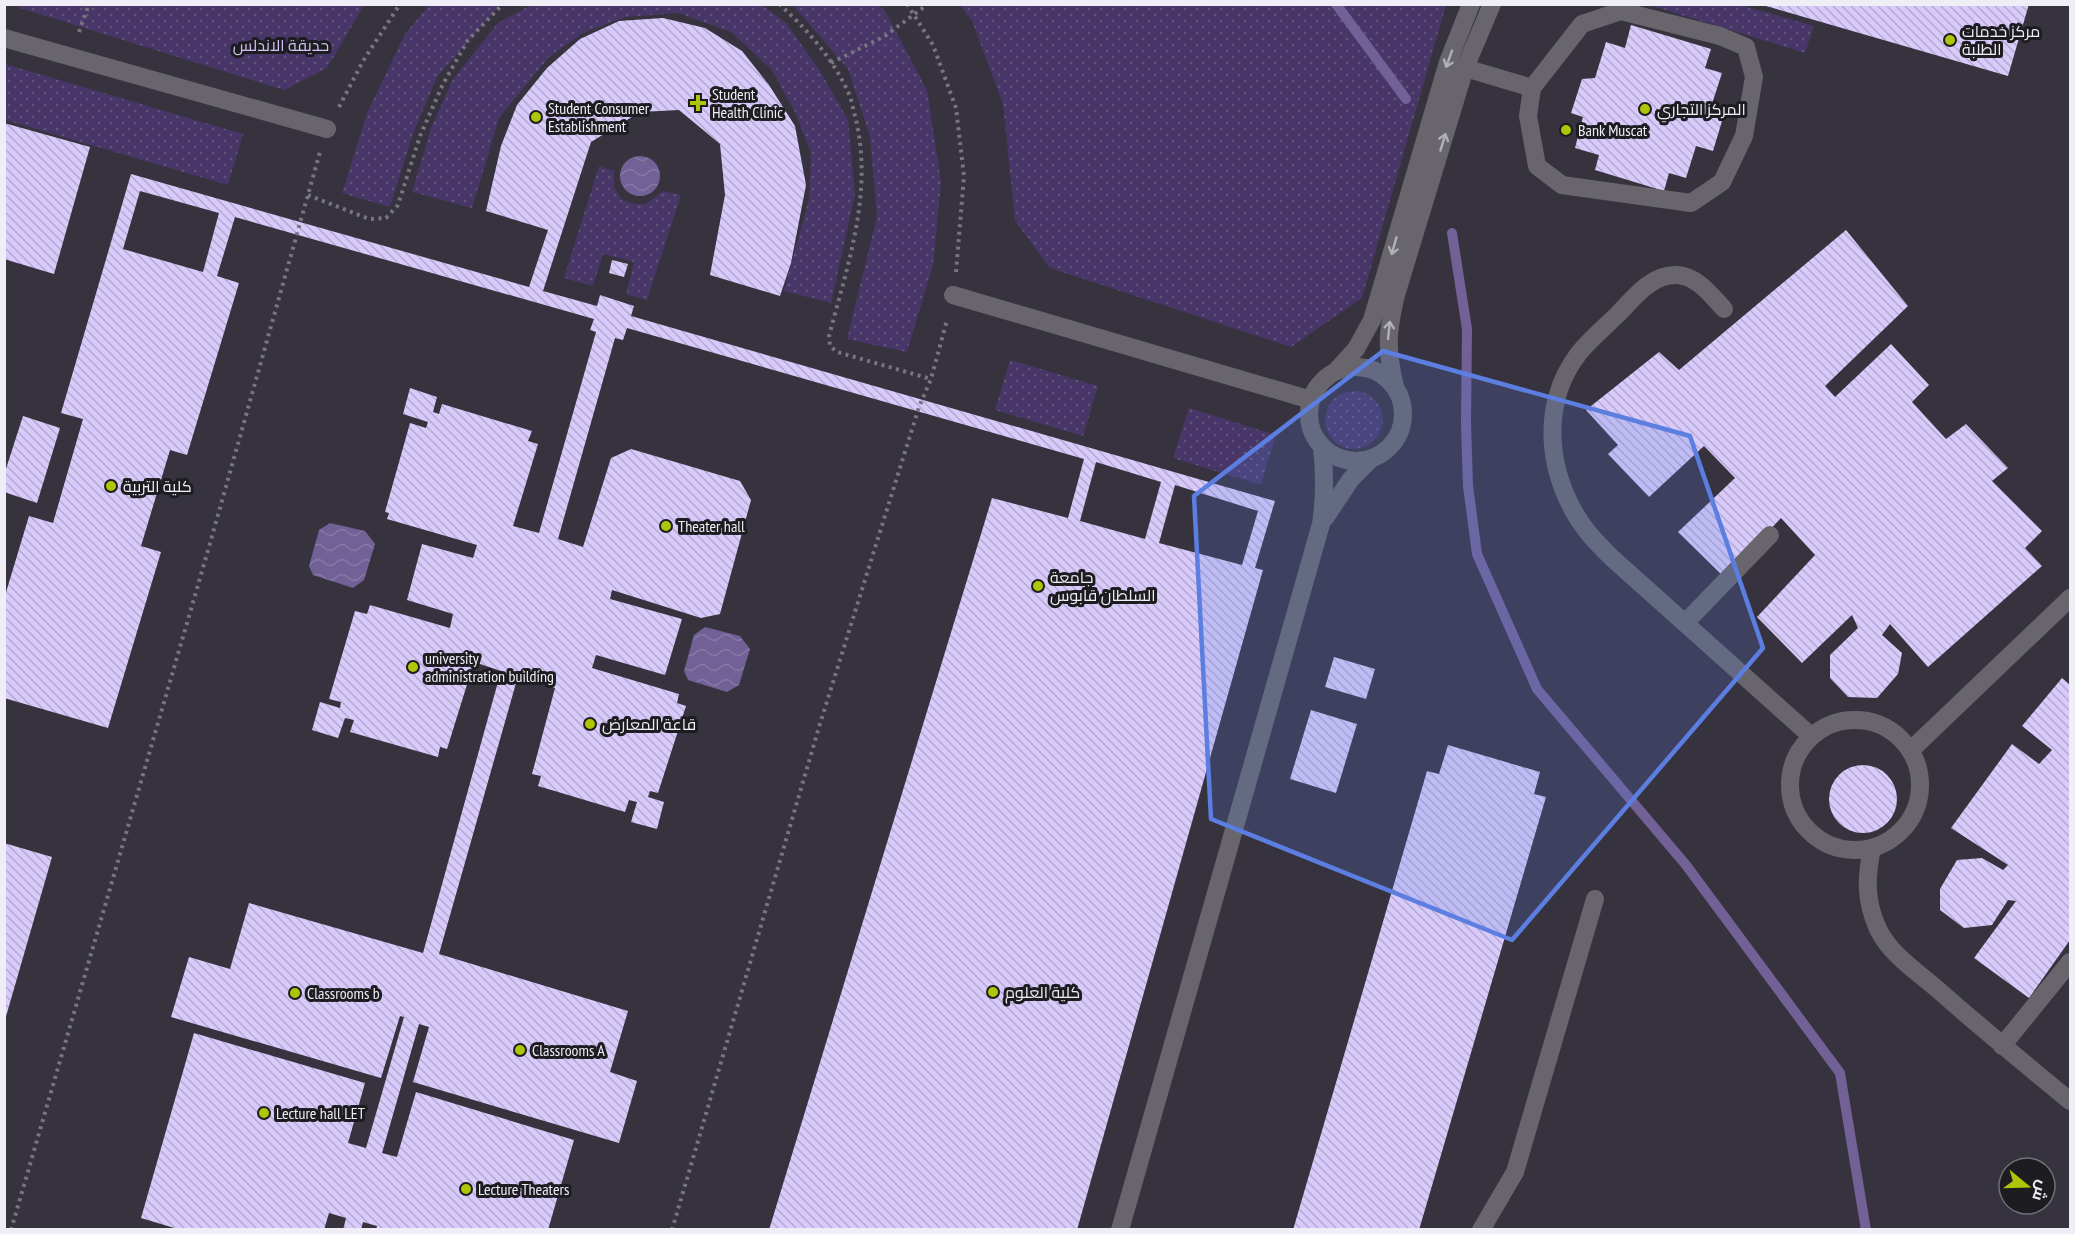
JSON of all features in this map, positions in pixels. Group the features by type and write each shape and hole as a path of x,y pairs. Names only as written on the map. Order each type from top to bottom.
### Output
{"lane":[{"path":"1370,460 1352,462 1335,457 1322,447 1312,433 1309,416 1311,400 1317,389 1356,349 1372,320 1448,62 1471,4"},
{"path":"1321,524 1351,479 1397,438 1403,421 1402,404 1395,387 1388,357 1389,326 1465,68 1492,4"},
{"path":"1621,11 1720,36 1746,47 1754,77 1744,136 1722,182 1691,203 1562,185 1537,166 1528,116 1532,88 1582,24 1621,11"},
{"path":"4,38 327,129"},
{"path":"1465,68 1532,88"},
{"path":"1724,309 1694,280 1678,275 1662,277 1648,285 1579,352 1562,381 1553,412 1552,445 1559,478 1572,507 1590,535 1612,558 1811,736"},
{"path":"953,295 1311,400"},
{"path":"1335,372 1351,368 1367,369 1383,376 1395,387"},
{"path":"1120,1230 1321,524 1325,481 1322,447"},
{"path":"1685,623 1770,535"},
{"path":"1911,750 2070,597"},
{"path":"1853,719 1876,723 1896,733 1911,750 1920,773 1919,797 1910,820 1894,838 1872,848 1847,850 1824,843 1805,826 1793,805 1790,780 1797,756 1811,736 1831,724 1853,719"},
{"path":"1872,848 1867,876 1869,904 1879,931 1896,954 2002,1046 2070,1101"},
{"path":"1481,1230 1515,1172 1595,899"},
{"path":"2002,1046 2070,962"}],"path":[{"path":"11,1230 207,554 327,129 363,61 400,4"},
{"path":"308,195 369,219 386,218 398,205 420,136 443,84 468,40 503,4"},
{"path":"779,4 802,25 831,63 849,95 861,141 862,191 852,251 829,336 830,346 837,352 931,380"},
{"path":"672,1230 723,1049 819,727 919,407 931,380 953,295 964,176 956,108 933,45 907,4"},
{"path":"831,63 885,36 928,4"}],"highlighted area":[{"path":"1383,351 1690,436 1763,648 1512,940 1211,819 1194,496"}],"green space":[{"name":"حديقة الاندلس","path":"18,5 364,5 327,68 284,90 20,8"},
{"path":"429,5 500,5 437,77 413,134 390,207 342,193 367,113 405,34"},
{"path":"531,5 762,5 786,23 820,71 848,120 855,194 831,303 784,291 809,199 811,153 795,112 771,69 731,32 678,13 625,17 583,33 549,57 499,118 472,208 412,192 431,128 453,79 498,23"},
{"path":"793,5 879,5 885,11 927,90 941,182 933,265 907,352 847,339 877,216 870,137 848,69"},
{"path":"960,5 1446,5 1362,298 1291,347 1050,268 1015,221 1003,104 972,21"},
{"path":"1649,5 1740,5 1814,26 1805,53"},
{"path":"5,64 243,134 228,185 5,120"},
{"path":"599,166 614,171 614,187 622,200 634,204 646,204 663,191 681,195 647,300 626,294 634,262 603,254 593,286 564,278"},
{"path":"1010,360 1098,386 1083,436 995,410"},
{"path":"1348,391 1360,391 1375,399 1383,414 1383,426 1375,441 1360,449 1348,449 1333,441 1325,426 1325,414 1333,399"},
{"path":"1189,408 1276,435 1261,485 1173,458"}],"water":[{"path":"640,156 654,162 660,176 654,190 640,196 626,190 620,176 626,162"},
{"path":"330,523 365,531 375,544 364,580 353,588 313,575 309,566 319,530"},
{"path":"705,627 740,636 750,649 739,685 727,692 688,680 684,671 694,635"}],"building":[{"name":"مركز خدمات الطلبة","path":"1759,4 2029,4 2008,76"},
{"path":"663,18 705,28 742,51 769,85 795,126 806,185 791,263 780,296 710,275 725,195 720,144 679,110 640,112 591,142 543,291 597,306 600,295 634,306 631,316 1275,501 1255,568 1263,570 1077,1230 769,1230 992,498 1068,518 1084,459 627,328 623,340 615,338 558,539 583,547 611,458 631,449 740,481 751,500 720,614 701,618 612,590 610,599 682,619 665,675 596,655 592,668 679,694 677,703 686,706 658,793 650,791 648,797 664,802 657,829 631,822 637,802 629,800 625,812 538,786 541,776 532,774 555,688 518,676 439,954 628,1011 610,1072 637,1081 619,1143 413,1082 429,1027 419,1024 382,1153 397,1157 416,1092 574,1140 548,1230 376,1230 377,1226 363,1222 361,1230 343,1230 346,1218 329,1213 324,1230 181,1230 141,1218 194,1033 365,1083 348,1143 366,1148 404,1017 400,1016 381,1078 171,1017 189,957 230,969 249,903 423,953 501,671 474,662 447,749 440,747 438,757 350,732 354,720 345,718 338,738 312,730 320,702 340,708 341,702 329,699 355,611 367,614 370,605 450,628 453,614 407,600 422,544 473,558 477,545 387,519 389,513 385,512 410,423 426,428 428,422 403,414 410,388 437,397 433,412 439,414 442,404 532,431 528,441 538,444 513,526 539,533 596,332 590,330 594,319 235,217 217,276 239,283 187,455 170,450 141,546 161,552 108,728 4,698 4,599 29,516 53,523 83,419 61,413 131,174 529,287 548,230 486,211 501,146 517,105 547,68 580,39 619,21","holes":["140,191 219,213 203,272 123,249","1096,462 1161,482 1145,539 1080,521","1175,485 1258,511 1242,565 1159,543"]},
{"name":"المركز التجاري","path":"1631,25 1711,49 1705,68 1722,73 1711,107 1725,111 1713,151 1696,146 1686,178 1669,173 1664,191 1595,170 1599,155 1575,148 1583,117 1571,113 1582,79 1595,78 1606,42 1625,48"},
{"path":"4,123 90,147 54,274 4,259"},
{"path":"1846,230 1908,306 1825,386 1835,397 1891,344 1929,385 1912,402 1946,439 1966,424 2008,468 1992,481 2042,531 2025,548 2042,566 1928,667 1890,624 1882,635 1902,653 1898,674 1877,698 1848,697 1830,678 1830,655 1858,628 1852,615 1802,663 1757,617 1815,555 1781,518 1725,578 1678,532 1735,478 1704,446 1649,497 1608,454 1618,445 1586,410 1659,352 1679,370"},
{"path":"612,260 628,264 624,277 609,273"},
{"path":"23,416 60,428 37,503 4,492 4,475"},
{"path":"1334,657 1375,669 1366,699 1325,687"},
{"path":"2062,678 2070,685 2070,940 2029,998 1974,958 2016,901 2008,900 1992,925 1964,928 1940,910 1940,889 1957,860 1982,858 2003,870 2008,865 1951,828 2012,744 2039,764 2052,750 2022,726"},
{"path":"1311,710 1357,724 1336,793 1290,779"},
{"path":"1448,745 1540,772 1534,794 1546,797 1419,1230 1293,1230 1427,771 1439,774"},
{"path":"1856,765 1870,765 1882,770 1892,780 1897,799 1892,818 1882,828 1870,833 1856,833 1844,828 1834,818 1829,806 1829,792 1834,780 1844,770"},
{"path":"4,843 52,857 5,1020 4,1020"}],"waterway":[{"path":"1336,4 1406,99"},
{"path":"1452,233 1467,329 1468,486 1477,554 1537,689 1686,865 1840,1073 1866,1230"}],"place":[{"name":"مركز خدمات الطلبة","path":"1950,40"},
{"name":"Student Health Clinic","path":"698,103"},
{"name":"المركز التجاري","path":"1645,109"},
{"name":"Student Consumer Establishment","path":"536,117"},
{"name":"Bank Muscat","path":"1566,130"},
{"name":"كلية التربية","path":"111,486"},
{"name":"Theater hall","path":"666,526"},
{"name":"جامعة السلطان قابوس","path":"1038,586"},
{"name":"university administration building","path":"413,667"},
{"name":"قاعة المعارض","path":"590,724"},
{"name":"كلية العلوم","path":"993,992"},
{"name":"Classrooms b","path":"295,993"},
{"name":"Classrooms A","path":"520,1050"},
{"name":"Lecture hall LET","path":"264,1113"},
{"name":"Lecture Theaters","path":"466,1189"}]}
